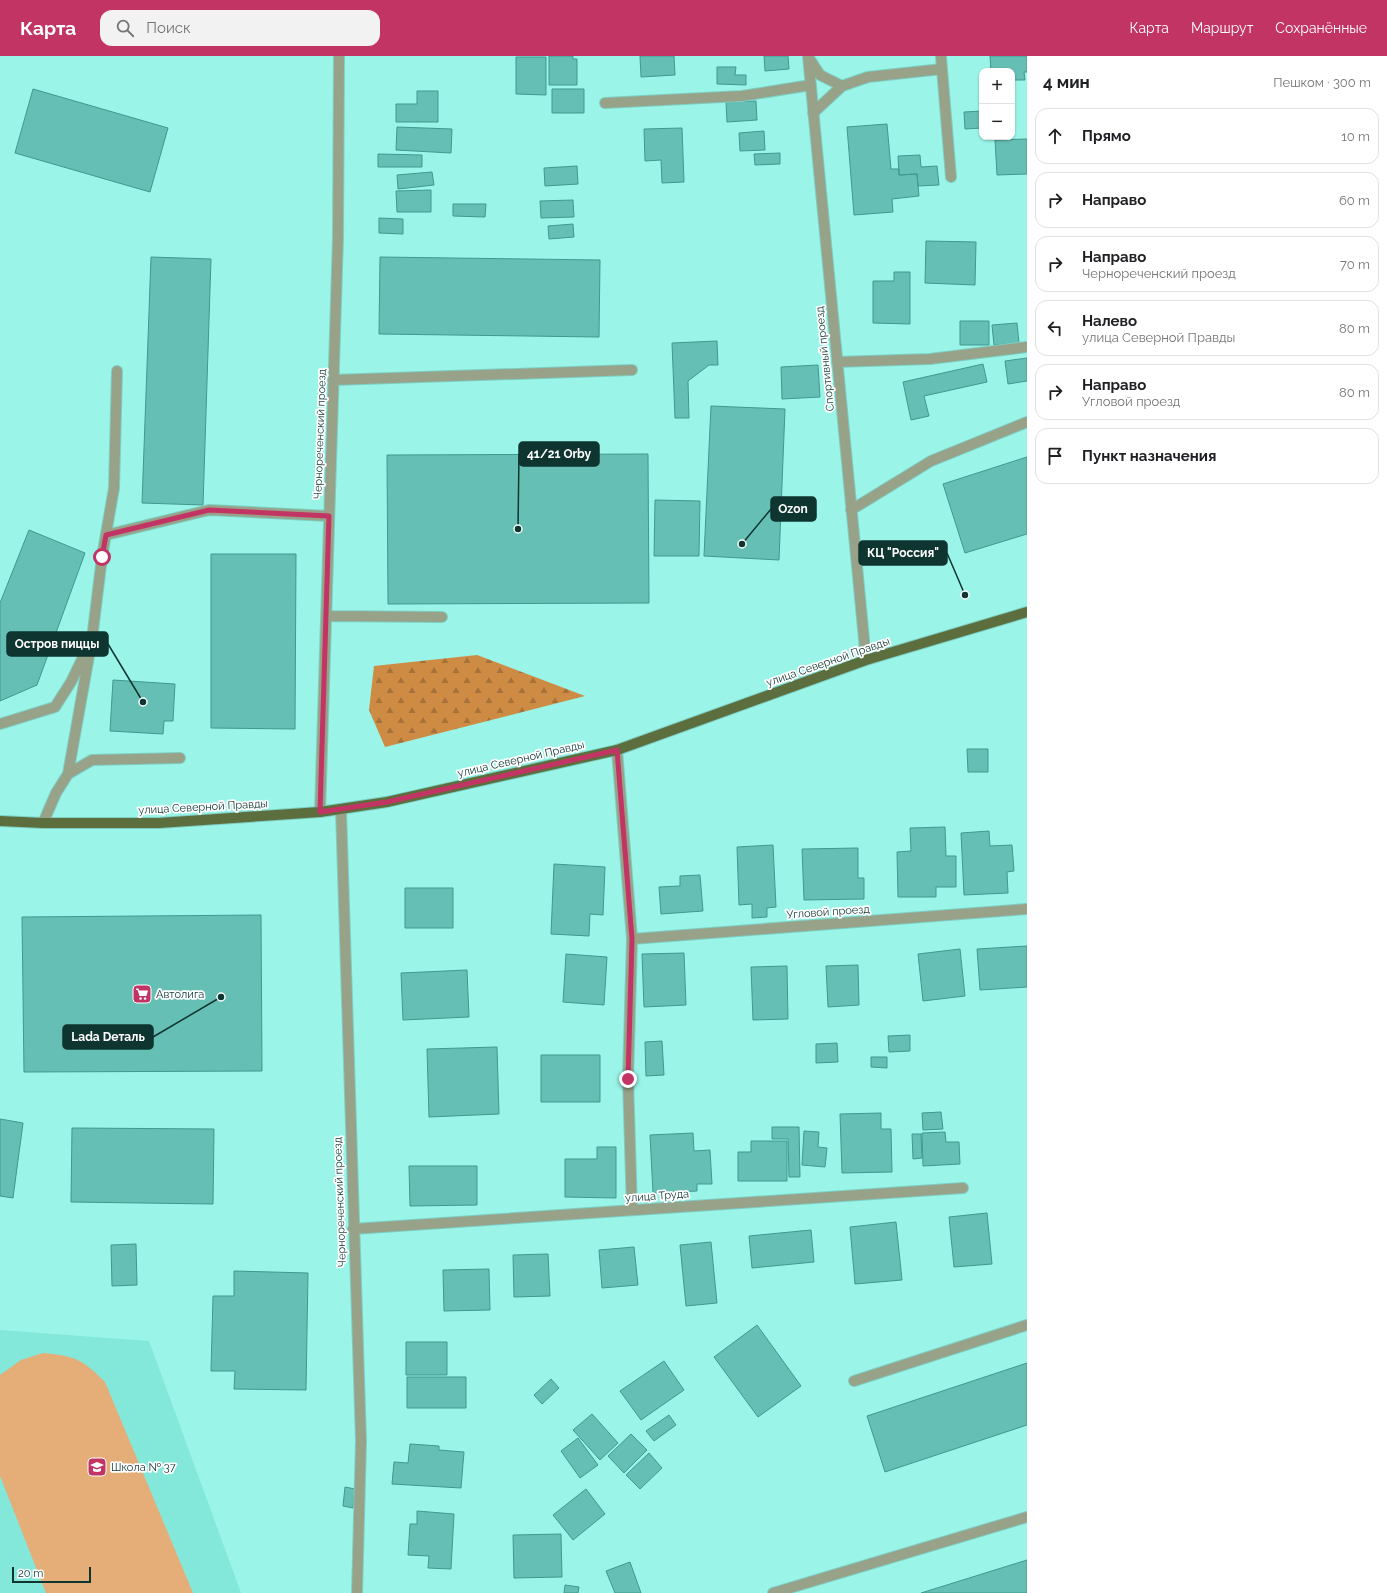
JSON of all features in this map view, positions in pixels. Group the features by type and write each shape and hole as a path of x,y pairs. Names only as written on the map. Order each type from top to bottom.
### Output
{"main road":[{"name":"улица Северной Правды","path":"0,821 43,823 159,823 320,812 387,802 617,750 866,660 1027,612"}],"street":[{"name":"Чернореченский проезд","path":"320,812 338,237 339,56"},
{"path":"808,56 820,75 842,86"},
{"name":"Спортивный проезд","path":"808,56 866,660"},
{"path":"941,56 951,177"},
{"path":"813,113 842,86 868,77 942,69"},
{"path":"605,103 742,96 811,85"},
{"path":"837,362 930,359 1027,347"},
{"path":"333,380 632,370"},
{"path":"43,823 56,793 68,774 92,639 114,488 116,371"},
{"path":"851,510 931,461 1027,422"},
{"path":"106,535 209,510 329,516"},
{"path":"326,616 442,617"},
{"path":"0,724 55,707 71,682 92,639"},
{"path":"617,750 632,939 628,1079 632,1210"},
{"path":"68,774 92,760 180,758"},
{"name":"Чернореченский проезд","path":"341,810 353,1229 361,1441 357,1593"},
{"name":"Угловой проезд","path":"632,939 1027,909"},
{"name":"улица Труда","path":"353,1229 963,1188"},
{"path":"854,1381 1027,1325"},
{"path":"773,1593 1027,1517"}],"shaded area":[{"name":"Школа № 37","path":"0,1330 149,1341 241,1593 0,1593"},
{"name":"Школа № 37","path":"43,1353 71,1357 90,1368 105,1382 193,1593 46,1593 0,1476 0,1375 21,1360"}],"green space":[{"path":"477,655 585,696 385,747 369,710 374,666"}],"building":[{"path":"549,56 573,56 573,59 577,59 577,85 549,85"},
{"path":"640,56 674,56 675,75 641,77"},
{"path":"764,56 788,56 789,69 765,71"},
{"path":"990,56 1027,56 1027,72 1024,72 1025,80 1015,80 1015,68 991,68"},
{"path":"516,57 546,57 546,95 516,94"},
{"path":"717,67 736,67 735,75 746,75 746,85 717,84"},
{"path":"33,89 168,128 150,192 15,153"},
{"path":"552,89 584,89 584,113 552,113"},
{"path":"417,91 438,91 438,122 396,122 396,104 417,104"},
{"path":"756,101 757,120 727,122 726,102"},
{"path":"979,111 979,128 965,129 964,112"},
{"path":"887,124 891,169 899,169 899,175 917,174 919,196 892,199 893,212 854,215 847,127"},
{"path":"397,127 452,129 451,153 396,150"},
{"path":"682,128 684,182 662,183 661,160 645,161 644,129"},
{"path":"764,131 765,150 740,151 739,133"},
{"path":"1027,139 1027,174 997,175 995,140"},
{"path":"780,153 780,164 755,165 754,154"},
{"path":"378,154 422,155 422,167 378,167"},
{"path":"920,155 921,167 937,166 939,185 918,186 917,174 899,175 898,156"},
{"path":"577,166 578,184 545,186 544,168"},
{"path":"432,172 434,185 398,189 397,175"},
{"path":"431,190 431,212 397,212 396,191"},
{"path":"573,200 574,217 541,218 540,201"},
{"path":"453,204 486,204 485,217 453,216"},
{"path":"379,218 403,219 403,234 379,233"},
{"path":"573,224 574,237 549,239 548,226"},
{"path":"926,241 976,242 975,285 925,283"},
{"path":"151,257 211,259 203,505 142,503"},
{"path":"380,257 600,260 599,337 379,334"},
{"path":"894,272 910,272 910,324 873,323 873,281 894,281"},
{"path":"960,321 989,321 989,345 960,345"},
{"path":"1017,323 1019,343 994,345 992,325"},
{"path":"717,341 718,365 709,365 688,381 689,418 675,418 672,343"},
{"path":"1027,358 1027,381 1008,384 1005,361"},
{"path":"983,364 987,382 924,396 929,416 911,420 903,382"},
{"path":"818,365 820,397 782,399 781,367"},
{"path":"711,406 785,409 779,560 704,556"},
{"path":"648,454 649,603 388,604 387,455"},
{"path":"1027,457 1027,534 965,553 943,484"},
{"path":"655,500 700,501 699,556 654,556"},
{"path":"29,530 85,553 37,685 0,701 0,603"},
{"path":"211,554 296,554 295,729 211,728"},
{"path":"113,680 175,684 173,721 164,721 163,734 110,731"},
{"path":"967,749 988,749 988,772 968,772"},
{"path":"945,827 946,856 956,856 956,887 936,887 936,897 898,897 897,852 911,851 910,828"},
{"path":"989,831 990,846 1012,845 1014,871 1007,872 1008,893 964,895 961,833"},
{"path":"773,845 776,907 767,908 767,917 752,918 752,904 739,905 737,847"},
{"path":"858,848 858,878 864,878 864,899 804,900 802,849"},
{"path":"554,864 605,867 603,915 590,914 589,936 551,934"},
{"path":"700,875 703,911 661,914 659,887 680,886 680,876"},
{"path":"405,888 453,888 453,928 405,928"},
{"name":"Автолига","path":"261,915 262,1071 24,1072 22,917"},
{"path":"1027,946 1027,987 980,990 977,949"},
{"path":"960,949 965,996 923,1001 918,954"},
{"path":"684,953 686,1005 644,1007 642,954"},
{"path":"566,954 607,957 604,1005 563,1002"},
{"path":"858,965 859,1005 828,1007 826,966"},
{"path":"787,966 788,1019 753,1020 751,967"},
{"path":"467,970 469,1017 403,1020 401,973"},
{"path":"910,1035 910,1051 889,1052 888,1036"},
{"path":"662,1041 664,1075 646,1076 645,1042"},
{"path":"837,1043 838,1062 816,1063 816,1044"},
{"path":"497,1047 499,1114 429,1117 427,1049"},
{"path":"541,1055 600,1055 600,1102 541,1102"},
{"path":"871,1057 887,1057 887,1068 871,1067"},
{"path":"941,1112 943,1129 923,1130 922,1113"},
{"path":"881,1113 881,1129 891,1129 892,1172 842,1173 840,1114"},
{"path":"0,1119 23,1123 13,1198 0,1196"},
{"path":"772,1127 799,1127 800,1177 789,1177 788,1139 772,1139"},
{"path":"72,1128 214,1129 213,1204 71,1202"},
{"path":"804,1131 819,1132 818,1147 827,1148 825,1167 802,1165"},
{"path":"945,1132 946,1142 959,1142 960,1164 923,1166 922,1133"},
{"path":"693,1133 694,1151 710,1150 712,1184 697,1184 697,1191 653,1193 650,1135"},
{"path":"912,1134 921,1134 922,1158 913,1159"},
{"path":"751,1141 787,1141 787,1181 738,1181 738,1152 751,1152"},
{"path":"597,1147 616,1147 616,1198 565,1197 565,1159 597,1159"},
{"path":"409,1166 477,1166 477,1205 410,1206"},
{"path":"987,1213 992,1264 954,1267 949,1217"},
{"path":"896,1222 902,1280 855,1284 850,1227"},
{"path":"811,1230 814,1262 752,1268 749,1236"},
{"path":"711,1242 717,1303 686,1306 680,1245"},
{"path":"136,1244 137,1285 112,1286 111,1245"},
{"path":"634,1247 638,1285 602,1288 599,1250"},
{"path":"548,1254 550,1296 514,1297 513,1255"},
{"path":"489,1269 490,1310 444,1311 443,1270"},
{"path":"234,1271 308,1273 306,1390 234,1389 235,1371 211,1371 213,1296 234,1296"},
{"path":"757,1325 801,1386 758,1417 714,1357"},
{"path":"406,1342 447,1342 447,1375 406,1375"},
{"path":"664,1361 684,1390 641,1420 620,1391"},
{"path":"1027,1363 1027,1425 885,1472 867,1416"},
{"path":"407,1377 466,1377 466,1408 407,1408"},
{"path":"551,1379 559,1388 542,1404 534,1395"},
{"path":"592,1414 618,1443 600,1460 573,1430"},
{"path":"669,1415 676,1425 654,1441 646,1431"},
{"path":"631,1434 647,1450 624,1473 608,1456"},
{"path":"578,1438 598,1465 580,1478 561,1451"},
{"path":"410,1444 439,1446 439,1450 464,1452 461,1488 392,1484 394,1462 408,1463"},
{"path":"649,1453 662,1468 640,1489 626,1475"},
{"path":"345,1487 355,1489 353,1508 343,1506"},
{"path":"586,1489 605,1514 573,1540 553,1515"},
{"path":"417,1511 454,1514 451,1569 428,1568 429,1556 408,1555 410,1524 417,1524"},
{"path":"561,1534 562,1577 514,1578 513,1535"},
{"path":"1027,1560 1027,1593 921,1593"},
{"path":"630,1562 641,1593 615,1593 606,1571"},
{"path":"565,1585 579,1587 578,1593 564,1593"}],"place":[{"name":"41/21 Orby","path":"518,529"},
{"name":"Ozon","path":"742,544"},
{"name":"КЦ \"Россия\"","path":"965,595"},
{"name":"Остров пиццы","path":"143,702"},
{"name":"Автолига","path":"142,994"},
{"name":"Lada Dеталь","path":"221,997"},
{"name":"Школа № 37","path":"97,1467"}],"route":[{"path":"102,557 106,535 209,510 329,516 320,812 387,802 617,750 632,939 628,1079"}]}
